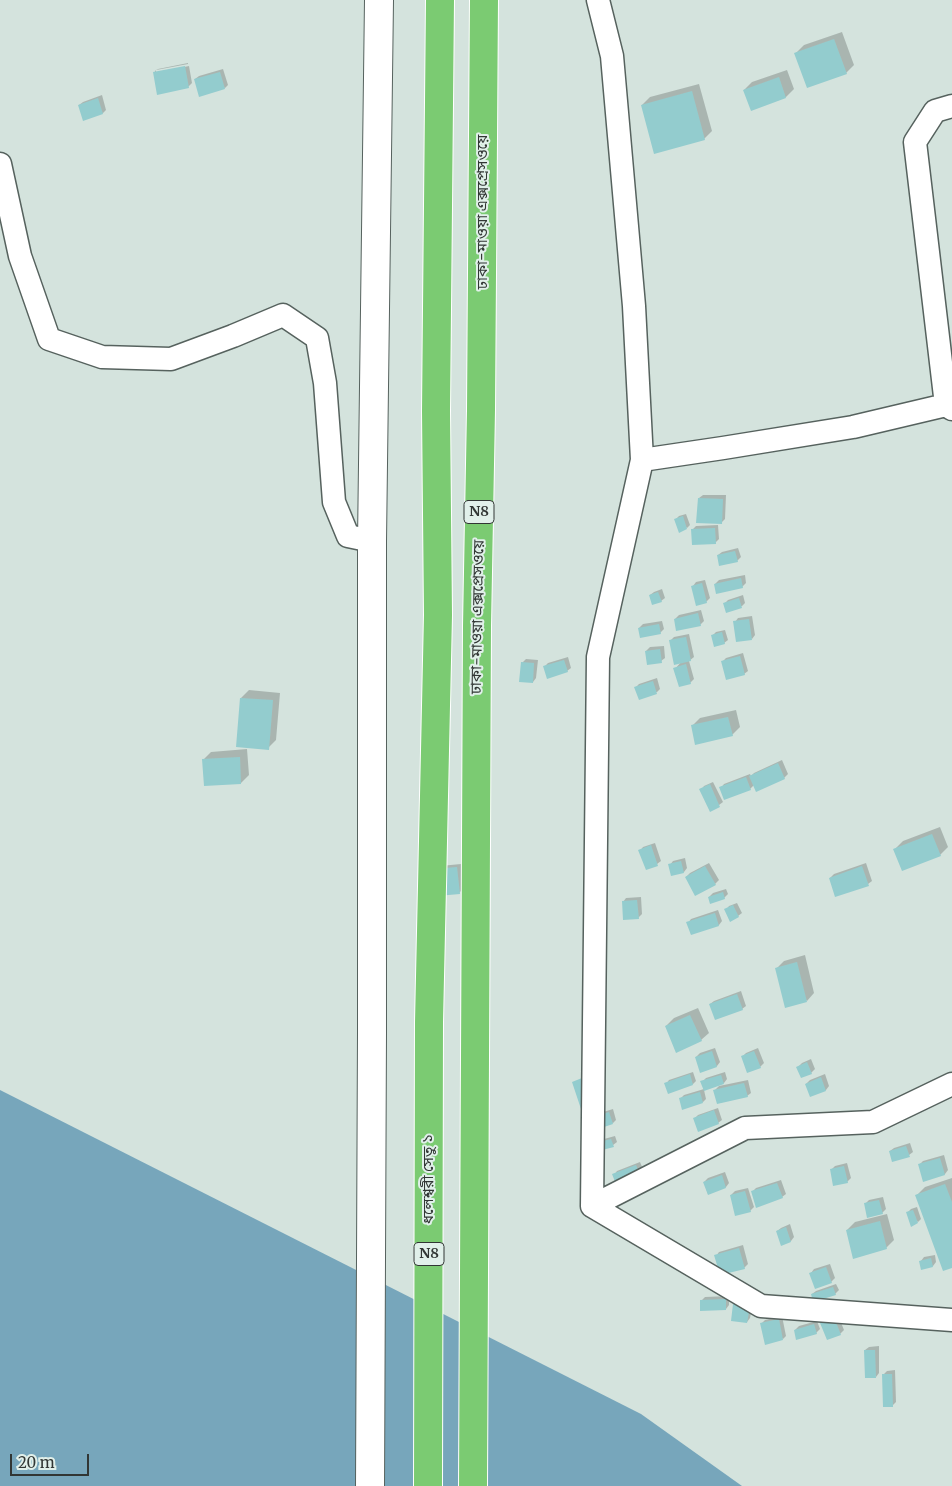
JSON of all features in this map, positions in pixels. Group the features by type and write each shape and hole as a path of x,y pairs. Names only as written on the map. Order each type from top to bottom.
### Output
{"highway":[{"name":"ধলেশ্বরী সেতু ১","path":"428,1486 430,1022 438,615 436,402 440,0"},
{"name":"ঢাকা-মাওয়া এক্সপ্রেসওয়ে","path":"473,1486 477,636 482,410 484,0"}],"street":[{"path":"370,1486 372,540 379,0"},
{"path":"592,1206 598,657 642,460 634,306 612,56 598,0"},
{"path":"642,460 853,427 949,407 915,142 935,111 952,106"},
{"path":"0,164 20,256 49,339 102,357 171,359 282,315 317,338 325,383 334,502 348,536 372,540"},
{"path":"592,1206 745,1128 873,1122 952,1084"},
{"path":"592,1206 761,1306 952,1320"}],"water":[{"path":"0,1090 641,1414 742,1486 0,1486"}],"building":[{"path":"834,39 847,74 807,88 794,53"},
{"path":"185,66 189,88 157,95 153,72"},
{"path":"220,72 225,89 199,97 194,79"},
{"path":"779,77 786,98 751,111 743,90"},
{"path":"692,91 705,140 654,154 641,105"},
{"path":"98,98 103,114 83,121 78,105"},
{"path":"698,498 723,499 722,524 696,523"},
{"path":"683,516 687,529 679,533 674,519"},
{"path":"715,528 716,544 692,545 691,529"},
{"path":"735,551 738,562 719,566 717,555"},
{"path":"741,578 743,588 716,594 714,584"},
{"path":"702,583 707,603 696,606 691,586"},
{"path":"658,592 662,602 652,605 649,595"},
{"path":"739,598 742,608 726,613 723,603"},
{"path":"698,613 701,626 676,631 674,619"},
{"path":"749,619 752,640 736,642 733,621"},
{"path":"659,624 661,634 640,638 638,628"},
{"path":"722,632 725,644 714,647 711,635"},
{"path":"686,637 691,661 674,665 669,640"},
{"path":"660,649 662,663 647,665 645,651"},
{"path":"740,656 745,675 726,680 721,661"},
{"path":"564,660 568,672 547,679 543,666"},
{"path":"521,662 534,663 533,683 519,682"},
{"path":"686,664 691,684 679,687 673,668"},
{"path":"653,681 657,694 639,700 634,687"},
{"path":"240,698 273,700 269,750 236,747"},
{"path":"728,717 733,736 695,745 691,725"},
{"path":"240,757 241,784 204,786 202,759"},
{"path":"778,763 785,779 756,792 749,776"},
{"path":"746,777 751,790 724,800 719,787"},
{"path":"710,784 720,807 710,812 699,789"},
{"path":"932,834 941,856 902,871 893,849"},
{"path":"651,845 658,866 646,870 638,850"},
{"path":"681,861 684,873 671,876 668,864"},
{"path":"705,866 716,885 695,896 685,877"},
{"path":"862,866 869,886 835,897 829,878"},
{"path":"457,867 460,894 437,896 435,869"},
{"path":"723,892 725,899 710,904 708,897"},
{"path":"637,900 639,919 623,920 622,901"},
{"path":"733,905 739,917 730,922 724,909"},
{"path":"715,913 719,926 691,935 686,922"},
{"path":"797,962 807,1002 785,1008 775,968"},
{"path":"737,994 743,1010 715,1020 709,1004"},
{"path":"690,1015 702,1041 676,1053 665,1026"},
{"path":"712,1051 717,1067 700,1073 695,1057"},
{"path":"754,1051 761,1068 747,1073 741,1056"},
{"path":"807,1062 812,1074 801,1078 796,1067"},
{"path":"690,1074 693,1085 668,1094 664,1083"},
{"path":"721,1075 724,1084 704,1091 700,1081"},
{"path":"821,1077 826,1091 810,1097 805,1084"},
{"path":"582,1078 591,1106 581,1109 572,1082"},
{"path":"744,1083 748,1097 717,1104 713,1090"},
{"path":"700,1092 703,1103 682,1110 679,1098"},
{"path":"714,1110 719,1124 698,1132 693,1118"},
{"path":"609,1112 613,1124 586,1133 581,1121"},
{"path":"611,1139 614,1147 602,1150 599,1142"},
{"path":"906,1146 910,1157 892,1162 889,1151"},
{"path":"940,1158 945,1175 923,1182 918,1164"},
{"path":"636,1165 642,1179 618,1189 612,1174"},
{"path":"844,1166 848,1183 833,1186 830,1169"},
{"path":"722,1175 726,1188 708,1195 703,1182"},
{"path":"777,1183 783,1198 756,1208 751,1191"},
{"path":"945,1184 952,1202 952,1268 943,1271 915,1195"},
{"path":"745,1191 751,1212 735,1216 730,1195"},
{"path":"879,1200 883,1214 867,1218 864,1203"},
{"path":"913,1210 918,1223 911,1227 906,1212"},
{"path":"880,1221 887,1249 853,1259 846,1230"},
{"path":"786,1227 791,1242 781,1246 776,1231"},
{"path":"739,1248 745,1269 720,1275 714,1255"},
{"path":"931,1258 933,1267 921,1270 919,1261"},
{"path":"826,1267 832,1283 815,1289 809,1273"},
{"path":"833,1287 836,1295 813,1302 811,1294"},
{"path":"726,1299 726,1310 700,1311 700,1300"},
{"path":"733,1304 750,1306 747,1323 731,1321"},
{"path":"832,1312 841,1335 827,1340 818,1318"},
{"path":"779,1319 783,1340 765,1345 760,1323"},
{"path":"814,1324 817,1334 796,1340 794,1330"},
{"path":"864,1350 875,1350 876,1378 865,1378"},
{"path":"882,1374 892,1374 893,1407 883,1407"}]}
